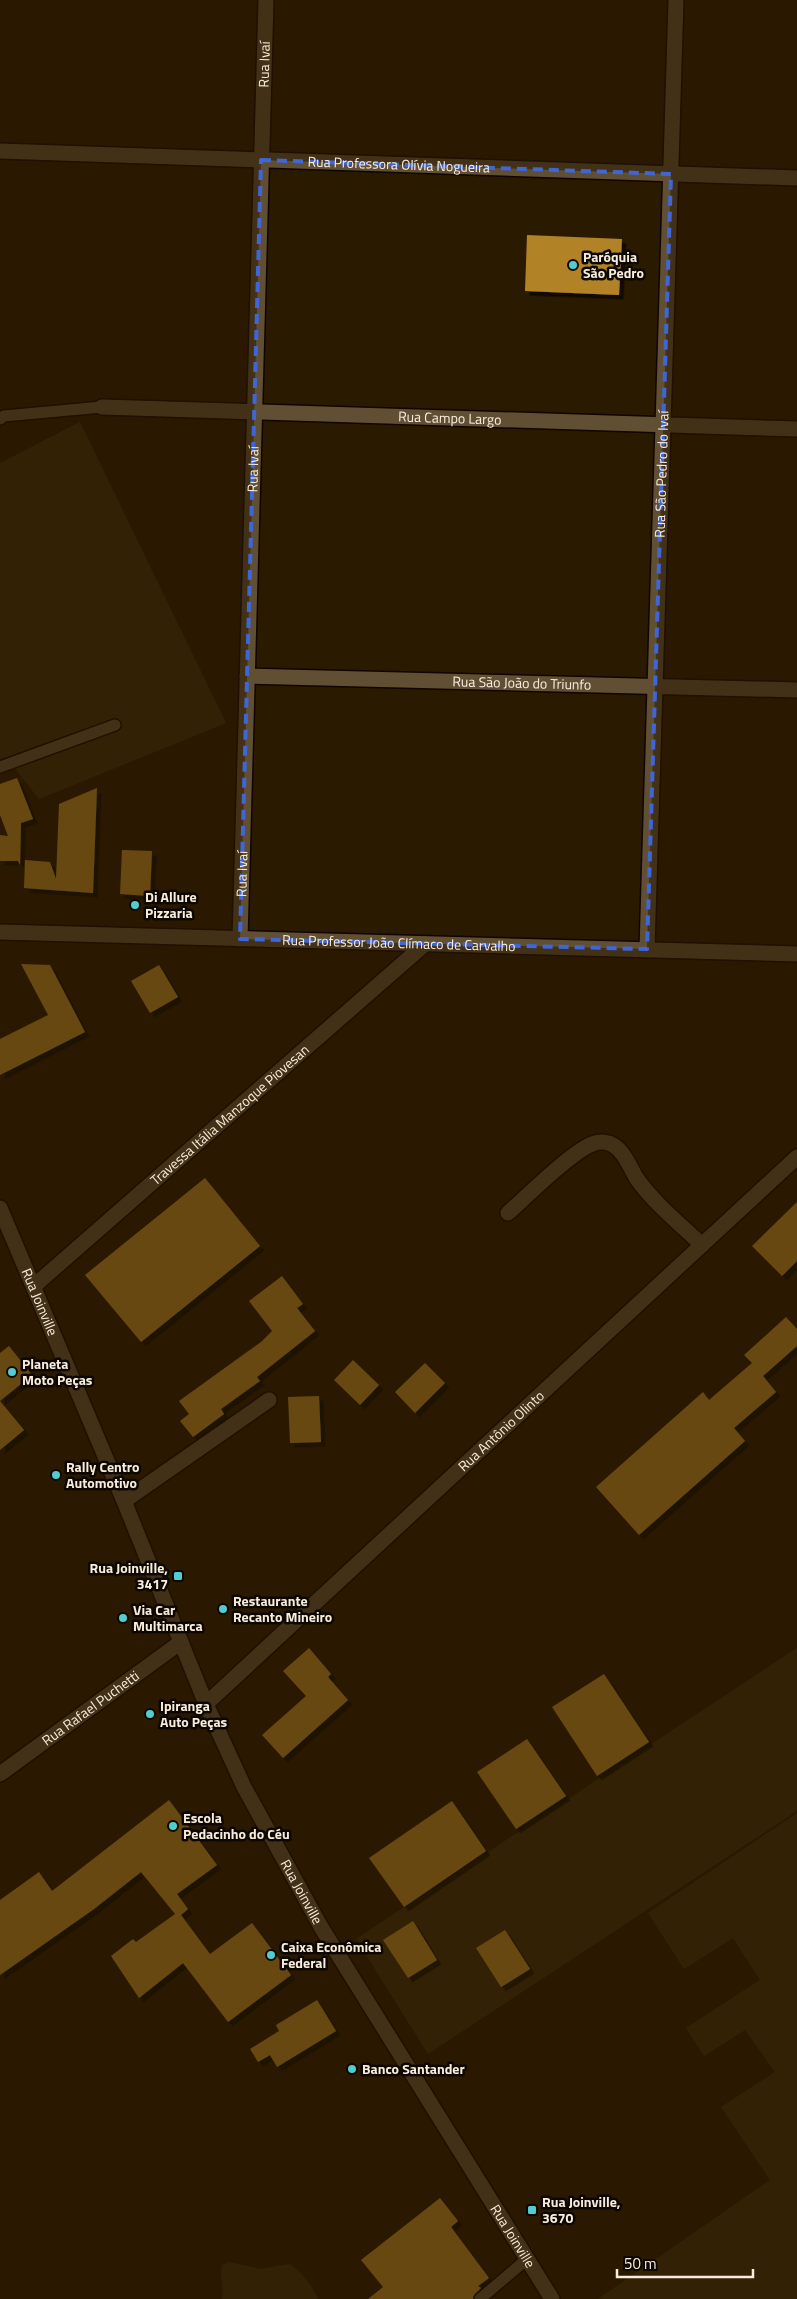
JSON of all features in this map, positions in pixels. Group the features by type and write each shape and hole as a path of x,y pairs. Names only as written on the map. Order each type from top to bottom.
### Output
{"street":[{"name":"Rua Ivaí","path":"240,939 266,0"},
{"name":"Rua São Pedro do Ivaí","path":"647,950 676,0"},
{"name":"Rua Professora Olívia Nogueira","path":"0,151 797,178"},
{"name":"Rua Campo Largo","path":"102,407 797,428"},
{"name":"Rua São João do Triunfo","path":"247,676 797,690"},
{"name":"Rua Professor João Clímaco de Carvalho","path":"0,932 797,954"},
{"name":"Travessa Itália Manzoque Piovesan","path":"34,1286 425,944"},
{"path":"508,1213 579,1152 594,1143 604,1142 613,1145 622,1152 637,1179 653,1198 702,1245"},
{"name":"Rua Antônio Olinto","path":"206,1704 797,1157"},
{"name":"Rua Joinville","path":"2,1217 34,1286 206,1704 244,1787 303,1896 552,2299"},
{"path":"124,1501 269,1400"},
{"name":"Rua Rafael Puchetti","path":"0,1774 180,1642"}],"lane":[{"path":"0,419 4,416 102,407"},
{"path":"0,767 114,725"},
{"path":"480,2299 527,2259"}],"highlighted area":[{"path":"261,160 671,174 647,949 240,939"}],"shaded area":[{"path":"80,422 226,723 39,799 9,761 0,764 0,463"},
{"path":"797,1648 797,1811 428,2054 356,1939"},
{"path":"797,1813 797,2299 598,2299 770,2180 721,2107 775,2072 745,2030 704,2056 686,2028 760,1980 733,1938 684,1969 648,1913"},
{"path":"229,2262 260,2269 290,2264 306,2280 318,2299 222,2299 222,2265"}],"building":[{"name":"Paróquia São Pedro","path":"527,235 622,239 619,295 525,291"},
{"path":"17,778 33,819 21,823 20,865 18,861 0,861 0,835 8,836 0,815 0,784"},
{"path":"97,788 93,893 24,888 25,860 50,862 56,879 59,804"},
{"path":"122,850 152,851 150,896 120,894"},
{"path":"21,964 50,965 85,1032 0,1075 0,1039 48,1015"},
{"path":"159,965 178,997 150,1013 131,981"},
{"path":"205,1178 260,1246 141,1342 85,1275"},
{"path":"797,1202 797,1261 782,1276 752,1246"},
{"path":"282,1276 303,1304 297,1308 315,1331 257,1377 260,1381 221,1409 224,1414 193,1437 180,1421 189,1414 179,1401 261,1342 272,1331 249,1301"},
{"path":"786,1317 797,1329 797,1346 763,1376 776,1392 734,1428 745,1441 639,1535 596,1487 703,1392 709,1400 752,1363 744,1355"},
{"path":"9,1346 32,1375 0,1401 0,1353"},
{"path":"353,1360 379,1385 360,1405 334,1380"},
{"path":"425,1363 445,1383 415,1413 395,1392"},
{"path":"319,1396 321,1442 290,1443 288,1397"},
{"path":"0,1401 24,1430 0,1450"},
{"path":"309,1648 331,1674 328,1677 348,1700 283,1758 262,1735 306,1696 283,1671"},
{"path":"604,1674 649,1742 597,1776 552,1707"},
{"path":"527,1739 566,1796 516,1829 477,1772"},
{"path":"169,1800 217,1865 177,1894 188,1909 181,1915 210,1954 252,1923 291,1975 228,2022 183,1963 139,1998 111,1956 133,1939 136,1942 175,1914 141,1872 94,1909 0,1975 0,1900 39,1872 52,1891"},
{"path":"452,1801 486,1851 404,1907 369,1858"},
{"path":"413,1921 437,1960 408,1978 383,1940"},
{"path":"505,1930 530,1969 501,1987 476,1948"},
{"path":"317,2000 336,2031 277,2067 270,2055 258,2062 250,2049 279,2031 276,2025"},
{"path":"440,2198 458,2221 451,2227 489,2278 478,2286 481,2288 473,2299 368,2299 383,2287 361,2260"}],"place":[{"name":"Paróquia São Pedro","path":"573,265"},
{"name":"Di Allure Pizzaria","path":"135,905"},
{"name":"Planeta Moto Peças","path":"12,1372"},
{"name":"Rally Centro Automotivo","path":"56,1475"},
{"name":"Rua Joinville, 3417","path":"178,1576"},
{"name":"Restaurante Recanto Mineiro","path":"223,1609"},
{"name":"Via Car Multimarca","path":"123,1618"},
{"name":"Ipiranga Auto Peças","path":"150,1714"},
{"name":"Escola Pedacinho do Céu","path":"173,1826"},
{"name":"Caixa Econômica Federal","path":"271,1955"},
{"name":"Banco Santander","path":"352,2069"},
{"name":"Rua Joinville, 3670","path":"532,2210"}]}
